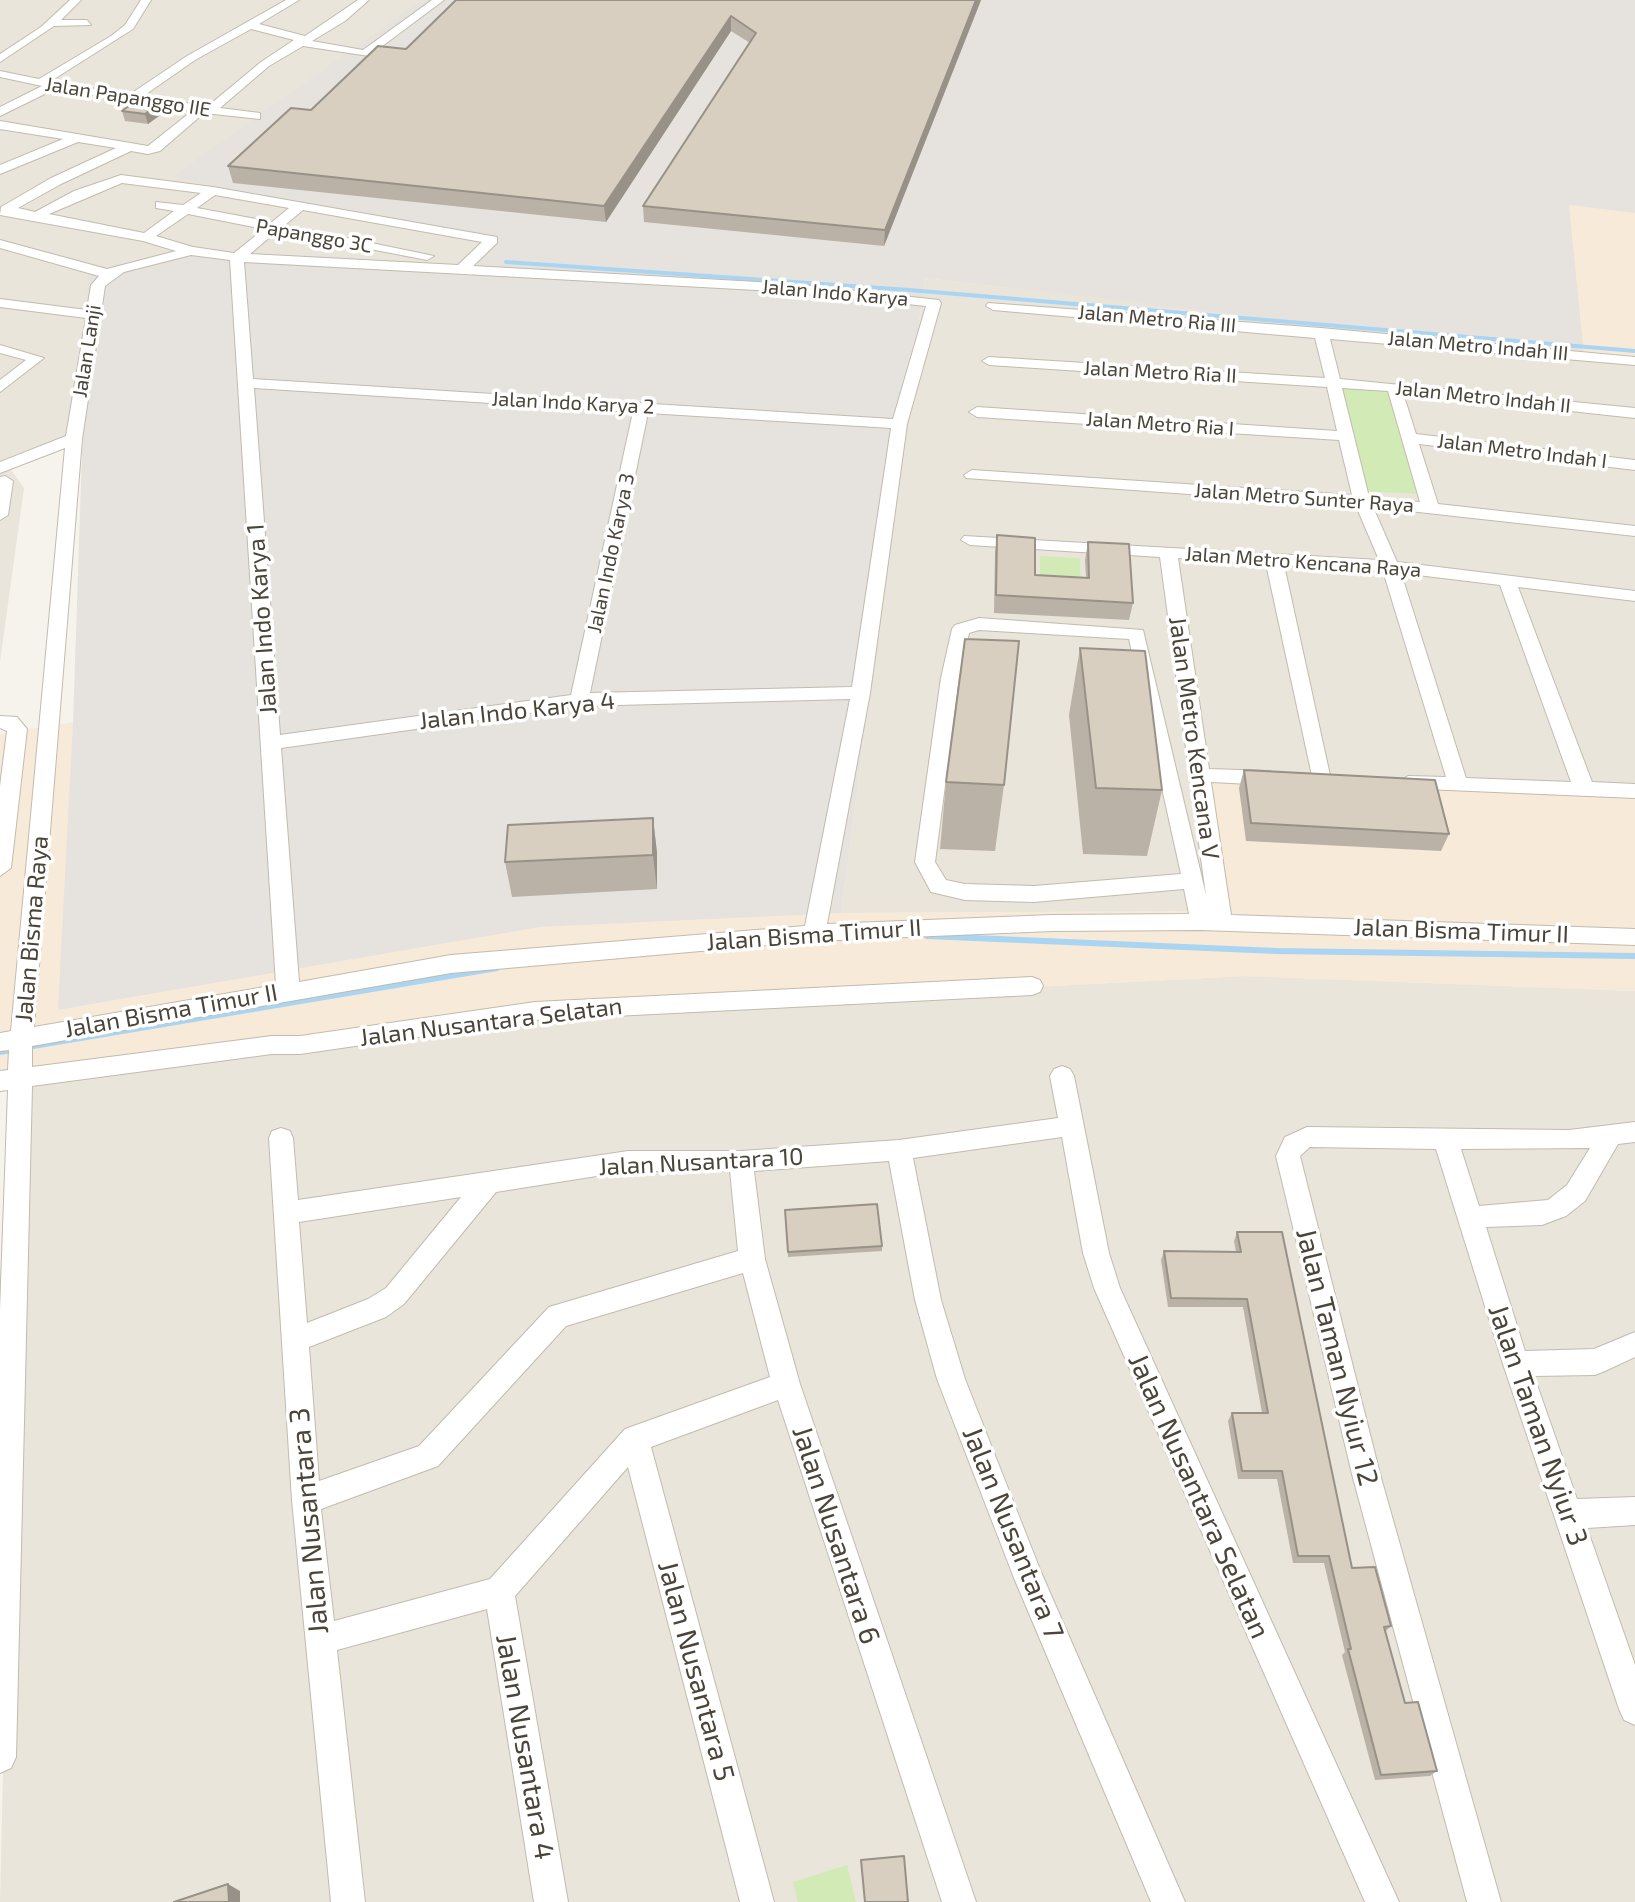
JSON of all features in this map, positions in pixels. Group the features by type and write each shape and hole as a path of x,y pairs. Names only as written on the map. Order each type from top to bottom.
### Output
{"street":[{"path":"0,59 51,23 76,0"},
{"path":"0,112 115,38 129,27 146,0"},
{"path":"130,100 191,58 294,0"},
{"path":"0,125 129,147 156,148 265,64 341,19 364,0"},
{"path":"248,25 301,41 365,54 439,0"},
{"path":"51,23 87,23"},
{"name":"Jalan Papanggo IIE","path":"0,74 130,100 256,116"},
{"path":"0,170 77,137"},
{"path":"3,212 56,181 129,147"},
{"path":"38,215 79,194 121,179 213,191 492,240 465,267"},
{"path":"146,237 213,191"},
{"name":"Papanggo 3C","path":"161,205 465,267"},
{"path":"241,254 300,206"},
{"path":"3,212 38,215 146,237 191,251"},
{"path":"0,244 108,274"},
{"name":"Jalan Indo Karya","path":"191,251 793,288 934,303 899,424 861,693 814,933"},
{"name":"Jalan Lanji","path":"74,439 98,285 108,274 191,251"},
{"name":"Jalan Indo Karya 1","path":"241,254 246,383 288,991"},
{"path":"0,303 92,315"},
{"name":"Jalan Metro Ria III","path":"993,306 1321,332"},
{"path":"1321,332 1362,501 1390,566 1458,784"},
{"name":"Jalan Metro Indah III","path":"1321,332 1635,361"},
{"path":"0,349 37,358 0,387"},
{"name":"Jalan Metro Ria II","path":"989,361 1331,382"},
{"name":"Jalan Metro Indah II","path":"1331,382 1635,413"},
{"name":"Jalan Indo Karya 2","path":"246,383 899,424"},
{"name":"Jalan Metro Indah I","path":"1394,387 1430,507"},
{"name":"Jalan Indo Karya 3","path":"579,700 642,407"},
{"name":"Jalan Metro Ria I","path":"977,412 1344,436"},
{"name":"Jalan Metro Indah I","path":"1410,438 1635,465"},
{"path":"0,515 2,474 74,439"},
{"name":"Jalan Bisma Raya","path":"0,1757 14,1041 74,439"},
{"name":"Jalan Metro Sunter Raya","path":"972,475 1362,501 1635,531"},
{"name":"Jalan Metro Kencana Raya","path":"970,540 1390,566 1634,599"},
{"name":"Jalan Metro Kencana V","path":"1168,552 1199,775 1211,922"},
{"path":"1199,775 1313,779 1274,559"},
{"path":"1507,580 1584,789"},
{"path":"1192,881 1043,893 946,889 939,886 925,862 959,633 969,625 1137,634 1192,881 1211,922"},
{"name":"Jalan Indo Karya 4","path":"271,743 579,700 861,693"},
{"name":"Jalan Bisma Raya","path":"0,722 10,722 17,729 0,868"},
{"path":"1382,782 1635,791"},
{"path":"1043,893 1043,923"},
{"name":"Jalan Bisma Timur II","path":"14,1041 451,964 537,954 814,933 1043,923 1211,922 1635,937"},
{"name":"Jalan Nusantara Selatan","path":"13,1077 258,1046 300,1045 535,1011 1032,986"},
{"name":"Jalan Nusantara Selatan","path":"1062,1076 1096,1253 1107,1288 1382,1902"},
{"name":"Jalan Nusantara 10","path":"286,1213 628,1161 741,1161 899,1150 1071,1126"},
{"path":"1469,1217 1542,1214 1557,1208 1576,1193 1623,1133"},
{"name":"Jalan Taman Nyiur 12","path":"1484,1902 1366,1474 1288,1156 1294,1144 1307,1137 1569,1140 1623,1133"},
{"name":"Jalan Nusantara 3","path":"281,1138 306,1500 348,1902"},
{"name":"Jalan Taman Nyiur 3","path":"1445,1138 1516,1364 1633,1700"},
{"name":"Jalan Nusantara 7","path":"899,1150 928,1300 951,1379 1029,1578 1168,1902"},
{"name":"Jalan Nusantara 6","path":"741,1161 752,1259 786,1384 959,1902"},
{"path":"293,1341 377,1308 395,1296 489,1182"},
{"path":"306,1500 428,1456 558,1316 752,1259"},
{"path":"1516,1364 1595,1362 1635,1344"},
{"path":"319,1640 499,1591 635,1439 786,1384"},
{"name":"Jalan Nusantara 5","path":"635,1439 757,1902"},
{"path":"1568,1514 1635,1511"},
{"name":"Jalan Nusantara 4","path":"499,1591 551,1902"}],"shaded area":[{"path":"0,0 421,0 173,177 487,245 461,268 332,255 170,256 82,429 0,461"},
{"path":"421,0 1635,0 1635,213 1569,205 1584,355 925,278 841,913 540,927 58,1010 73,722 88,275 170,256 332,255 461,268 486,245 172,177"},
{"path":"1569,205 1635,213 1635,360 1584,355"},
{"path":"925,278 1635,360 1635,795 1227,911 841,913"},
{"path":"9,467 24,488 0,662 0,471"},
{"path":"73,722 59,1010 540,927 841,913 1227,911 1208,780 1635,795 1635,991 1245,976 514,1014 0,1082 0,734"},
{"path":"1245,976 1635,991 1635,1902 0,1902 19,1077 514,1014"}],"green space":[{"path":"1337,386 1390,388 1420,494 1362,491"},
{"path":"1040,556 1080,558 1081,592 1040,590"},
{"path":"847,1865 856,1902 798,1902 793,1882"}],"building":[{"path":"456,0 976,0 885,230 643,206 756,33 731,16 604,206 228,166 291,108 311,110 378,46 406,49"},
{"path":"142,96 163,100 145,114 122,111"},
{"path":"997,535 1035,538 1035,575 1089,578 1088,542 1129,544 1133,603 996,595"},
{"path":"965,639 1019,641 1004,785 946,782"},
{"path":"1080,648 1145,651 1162,790 1096,788"},
{"path":"1244,770 1435,780 1449,834 1251,823"},
{"path":"653,818 653,855 505,862 508,825"},
{"path":"877,1204 882,1246 788,1252 785,1210"},
{"path":"1237,1232 1282,1232 1352,1568 1375,1567 1391,1626 1384,1627 1405,1703 1418,1702 1437,1771 1381,1775 1348,1649 1351,1649 1329,1556 1298,1556 1282,1471 1242,1471 1232,1413 1268,1413 1247,1299 1171,1298 1164,1251 1241,1252"},
{"path":"904,1856 908,1902 865,1902 861,1860"},
{"path":"228,1884 229,1902 174,1902"}],"waterway":[{"path":"506,262 909,290 1635,351"},
{"path":"927,936 1277,951 1635,956"},
{"path":"27,1047 497,968"},
{"path":"0,1052 16,1049"}]}
